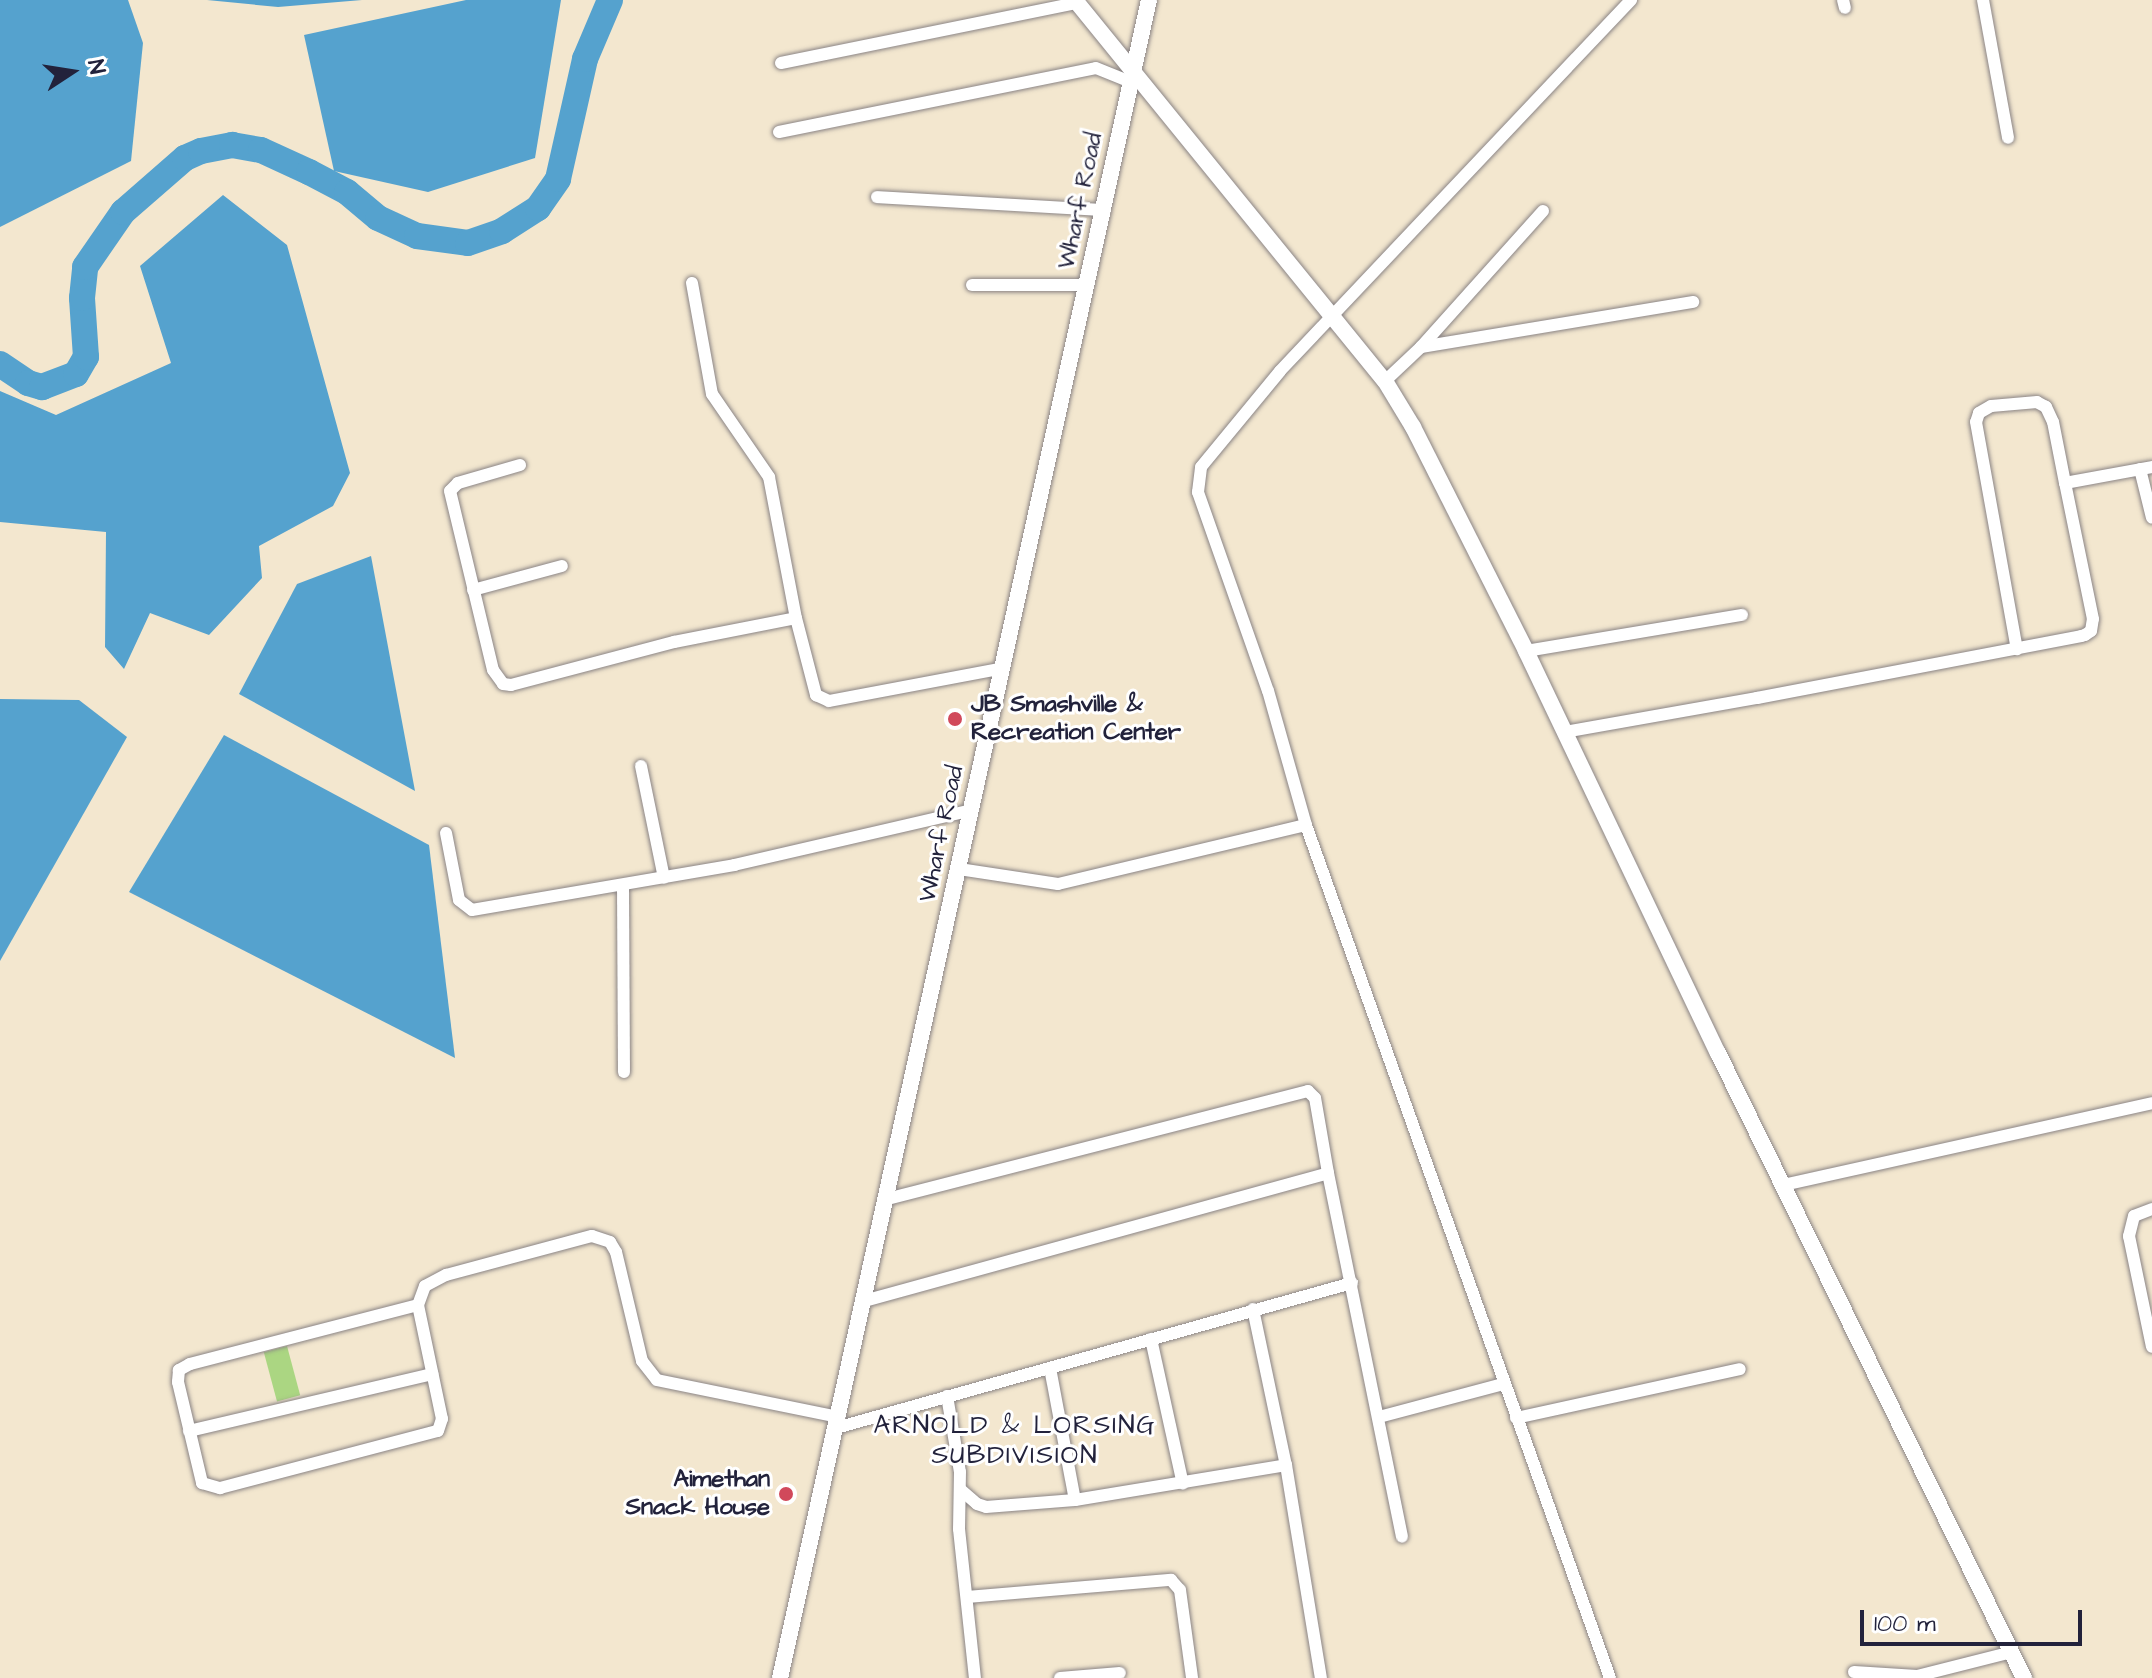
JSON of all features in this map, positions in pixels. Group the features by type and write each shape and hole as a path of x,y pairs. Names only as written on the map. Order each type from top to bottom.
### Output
{"street":[{"name":"Wharf Road","path":"780,1678 1149,0"},
{"path":"1610,1678 1306,825 1268,691 1201,504 1198,478 1201,467 1331,317 1631,0"},
{"path":"1983,0 2008,138"},
{"path":"781,63 1076,1 1132,76 1385,381 1420,440 1526,651 2024,1678"},
{"path":"779,132 1096,68 1132,76"},
{"path":"877,197 1105,210"},
{"path":"1385,381 1421,347 1543,211"},
{"path":"692,283 712,394 769,477 812,687 821,701 1003,668"},
{"path":"972,285 1088,285"},
{"path":"1421,347 1693,302"},
{"path":"1564,732 2017,649 2081,636 2093,626 2053,422 2046,407 2027,402 1991,406 1979,413 1976,432 2017,649"},
{"path":"520,465 458,483 450,491 498,680 511,685 674,642 796,618"},
{"path":"2065,483 2146,468 2152,518"},
{"path":"473,590 562,566"},
{"path":"1526,651 1742,615"},
{"path":"641,766 664,878"},
{"path":"446,833 459,900 466,909 482,909 664,878 972,810"},
{"path":"959,869 1058,884 1306,825"},
{"path":"623,886 624,1072"},
{"path":"887,1199 1308,1091 1315,1098 1402,1537"},
{"path":"1783,1185 2152,1103"},
{"path":"864,1301 1328,1173"},
{"path":"2152,1209 2134,1216 2129,1236 2149,1314 2152,1347"},
{"path":"418,1305 183,1366 178,1375 202,1483 220,1488 438,1431 442,1419 418,1305 425,1286 446,1275 592,1236 602,1238 616,1252 642,1361 657,1380 837,1422 947,1396 1352,1283"},
{"path":"1253,1309 1286,1465 1321,1678"},
{"path":"1151,1339 1183,1484"},
{"path":"1050,1368 1075,1500"},
{"path":"1516,1418 1740,1369"},
{"path":"189,1431 432,1374"},
{"path":"1379,1417 1503,1384"},
{"path":"947,1396 961,1490 959,1516 975,1678"},
{"path":"961,1490 977,1504 986,1507 1075,1500 1286,1465"},
{"path":"967,1597 1171,1580 1180,1590 1192,1678"},
{"path":"1854,1672 1917,1676 2012,1652"},
{"path":"1060,1678 1120,1673"}],"green space":[{"path":"287,1346 300,1395 277,1401 264,1352"}],"water":[{"path":"0,0 128,0 143,43 131,161 0,227"},
{"path":"207,0 362,0 278,7"},
{"path":"466,0 561,0 535,158 428,192 334,171 304,35"},
{"path":"223,195 287,245 350,473 333,506 259,546 262,578 209,635 150,613 124,669 105,647 106,532 0,522 0,391 56,415 171,363 140,266"},
{"path":"371,556 415,791 239,694 297,584"},
{"path":"0,699 79,700 127,737 0,961"},
{"path":"224,735 429,845 455,1058 129,892"}],"waterway":[{"path":"0,364 28,383 42,387 76,374 86,357 82,298 85,267 123,212 185,158 201,151 232,145 261,150 347,192 378,218 417,236 468,243 502,231 538,208 558,179 585,59 610,0"}],"place":[{"name":"JB Smashville & Recreation Center","path":"955,719"},
{"name":"Aimethan Snack House","path":"786,1494"}],"district":[{"name":"ARNOLD & LORSING SUBDIVISION","path":"1015,1441"}]}
